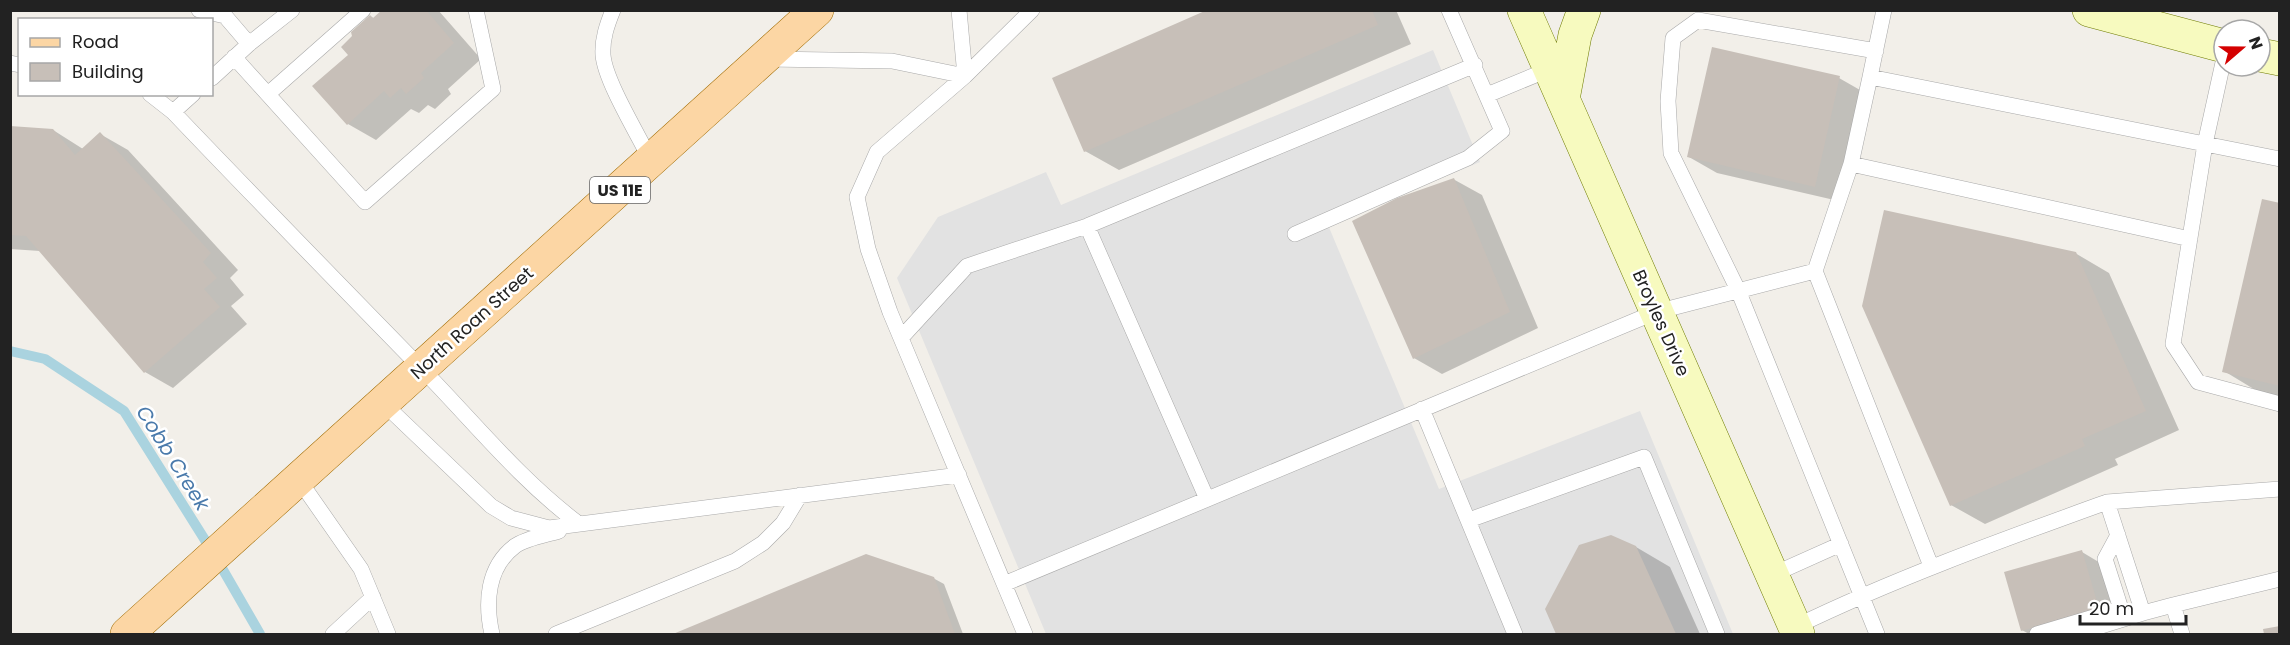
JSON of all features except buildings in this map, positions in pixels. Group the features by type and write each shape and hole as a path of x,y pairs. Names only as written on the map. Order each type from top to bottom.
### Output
{"main road":[{"name":"North Roan Street","path":"127,634 817,10"}],"street":[{"name":"Broyles Drive","path":"1524,10 1796,631"},
{"path":"1563,99 1575,35 1584,10"},
{"path":"2089,10 2140,17 2212,42"}],"lane":[{"path":"200,10 225,16 249,44"},
{"path":"213,77 249,44 292,10"},
{"path":"268,94 363,10"},
{"path":"234,57 365,202 493,88 476,10"},
{"path":"613,10 605,31 603,57 614,86 651,161"},
{"path":"959,10 965,76"},
{"path":"1025,634 901,338 868,249 857,197 877,152 965,76 1032,10"},
{"path":"1295,234 1468,158 1502,131 1449,10"},
{"path":"1884,10 1851,164 1815,272 1931,566"},
{"path":"1876,51 1698,20 1673,39 1668,101 1671,153 1738,290 1877,634"},
{"path":"765,58 892,61 965,76"},
{"path":"901,338 967,266 1088,226 1475,65"},
{"path":"1487,94 1550,69"},
{"path":"1870,77 2280,159"},
{"path":"2220,78 2205,144 2173,344 2198,382 2280,404"},
{"path":"153,96 173,112 422,369 516,471 549,502 579,524"},
{"path":"173,112 191,96"},
{"path":"1851,164 2190,239"},
{"path":"1088,226 1207,499"},
{"path":"1004,584 1656,312 1815,272"},
{"path":"383,403 491,506 511,518 549,528 958,475"},
{"path":"1422,409 1515,634"},
{"path":"1469,520 1644,457 1717,634"},
{"path":"299,480 362,570 388,634"},
{"path":"1796,631 1862,594 1931,566 2107,502 2280,489"},
{"path":"556,634 735,561 763,543 777,529 800,495"},
{"path":"2107,502 2143,613"},
{"path":"492,634 487,613 493,570 516,545 579,524"},
{"path":"2037,634 2121,609 2105,559 2118,535"},
{"path":"1772,575 1841,544"},
{"path":"2075,634 2098,631 2143,613 2280,579"},
{"path":"333,634 373,597"},
{"path":"2173,605 2182,634"}],"shaded area":[{"path":"1433,50 1480,162 1328,225 1439,489 1640,411 1733,634 1046,634 897,278 938,217 1046,172 1061,205"}],"waterway":[{"name":"Cobb Creek","path":"10,351 45,359 124,411 215,556 260,634"}]}
